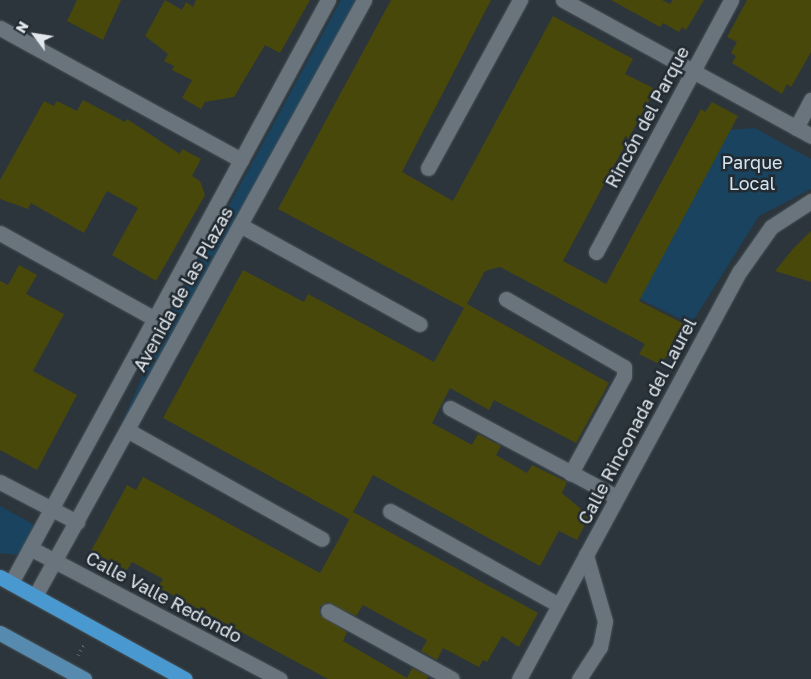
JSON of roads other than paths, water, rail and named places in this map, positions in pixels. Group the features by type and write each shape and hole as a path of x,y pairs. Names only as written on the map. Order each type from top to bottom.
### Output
{"highway":[{"path":"6,580 185,679"}],"main road":[{"path":"0,634 84,679"}],"street":[{"name":"Avenida de las Plazas","path":"6,580 30,548 52,509 328,0"},
{"name":"Avenida de las Plazas","path":"35,596 364,0"},
{"path":"428,168 520,0"},
{"path":"563,0 811,136"},
{"name":"Rincón del Parque","path":"596,252 731,0"},
{"path":"0,28 241,160"},
{"path":"796,128 811,100"},
{"name":"Calle Rinconada del Laurel","path":"519,679 740,271 771,227 807,208"},
{"path":"240,225 419,324"},
{"path":"0,233 155,319"},
{"path":"506,298 624,367 624,376 572,472"},
{"path":"450,408 617,497"},
{"path":"127,430 322,540"},
{"path":"0,482 77,522"},
{"path":"390,511 559,605"},
{"name":"Calle Valle Redondo","path":"30,548 280,679"},
{"path":"579,679 600,647 605,621 586,555"},
{"path":"328,611 452,679"}],"park label":[{"name":"Parque Local","path":"752,173"}]}
